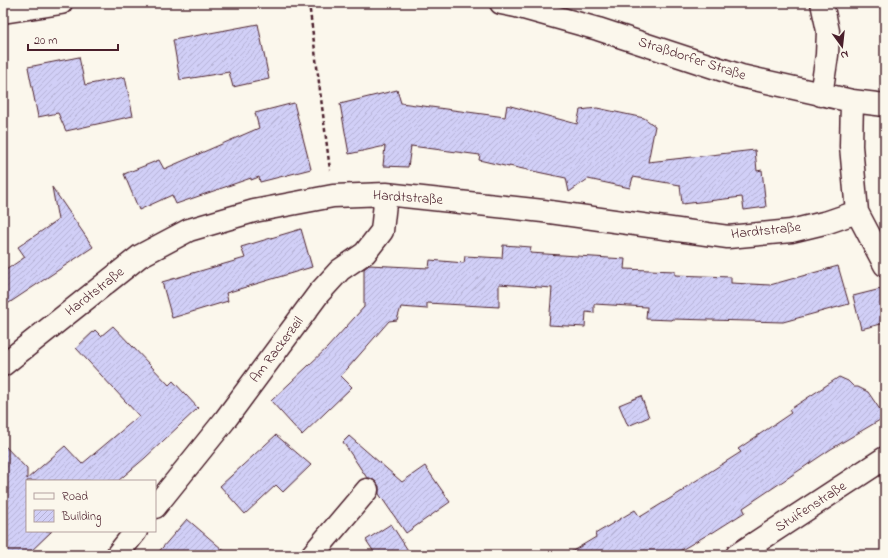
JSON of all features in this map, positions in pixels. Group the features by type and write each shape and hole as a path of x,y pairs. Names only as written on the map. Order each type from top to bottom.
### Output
{"street":[{"path":"3,12 61,3"},
{"name":"Straßdorfer Straße","path":"501,3 598,29 741,76 852,102 885,105"},
{"path":"821,95 827,55 828,31 822,3"},
{"path":"852,102 851,146 857,212 885,265"},
{"name":"Hardtstraße","path":"3,365 140,256 189,230 254,211 333,196 386,194 543,211 728,237 792,230 828,222 857,212"},
{"name":"Am Rackerzeil","path":"156,506 225,420 319,294 340,270 365,253 382,231 386,194"},
{"name":"Stuifenstraße","path":"737,555 885,458"},
{"path":"312,555 367,490"}],"path":[{"path":"309,3 333,196"}],"building":[{"path":"258,24 269,79 233,87 229,72 180,80 173,40"},
{"path":"79,57 85,85 125,77 133,116 66,131 58,113 38,117 28,67"},
{"path":"397,90 401,103 505,117 507,105 577,124 580,110 597,108 644,118 655,126 648,162 755,150 757,171 762,170 766,207 744,210 742,197 682,204 680,185 633,177 630,188 588,179 569,192 566,178 479,160 480,155 411,146 408,167 383,166 385,146 349,154 340,104"},
{"path":"294,103 311,169 260,182 259,177 251,180 251,178 176,204 172,195 139,210 124,174 159,160 164,169 259,128 255,113"},
{"path":"52,187 93,247 3,307 3,272 25,257 18,247 58,220"},
{"path":"301,229 312,267 226,293 228,301 172,318 162,282 245,258 241,247"},
{"path":"503,245 531,247 530,253 625,259 624,269 675,271 675,275 731,277 731,283 770,285 838,266 849,304 783,322 646,319 647,307 594,304 594,313 586,312 585,327 549,325 552,288 499,284 499,307 427,303 427,309 401,307 397,320 389,321 341,376 352,387 302,435 271,401 327,348 364,307 364,269 369,265 429,268 430,260 464,263 465,256 502,258"},
{"path":"881,289 885,303 885,323 861,329 853,296"},
{"path":"113,326 169,385 173,381 198,408 119,480 26,480 26,532 51,532 27,555 3,555 3,444 27,469 27,479 65,446 82,464 139,416 76,348 95,330 101,336"},
{"path":"839,377 848,381 854,387 858,387 868,392 885,417 831,449 743,508 745,512 673,555 566,555 596,537 595,534 635,510 640,517 684,490 683,489 741,452 738,449 791,413 789,410"},
{"path":"641,396 649,417 628,426 619,405"},
{"path":"276,435 311,465 283,492 276,485 245,514 220,486"},
{"path":"349,436 402,482 425,466 450,502 406,533 379,494 379,486 375,481 367,478 343,442"},
{"path":"187,519 229,555 156,555"},
{"path":"391,524 411,555 376,555 366,540"}]}
